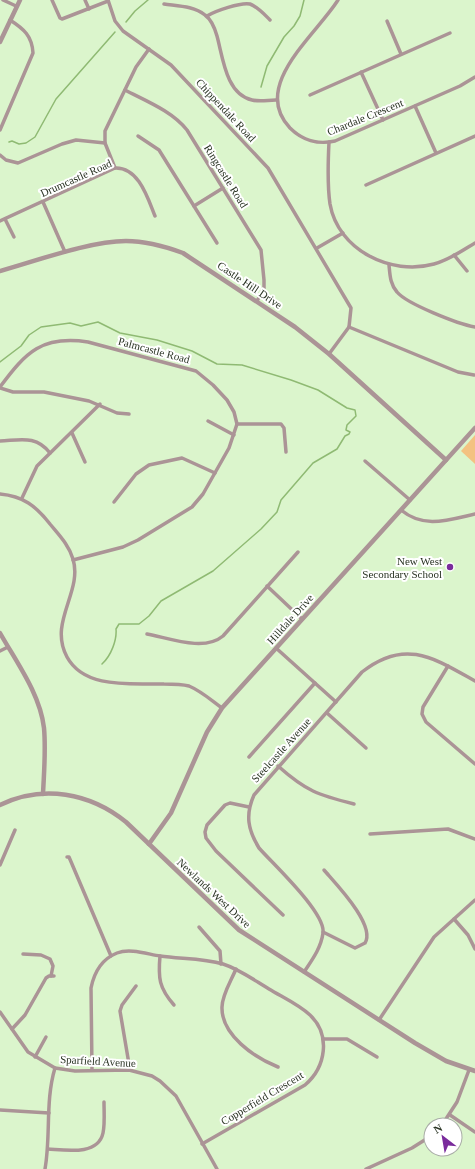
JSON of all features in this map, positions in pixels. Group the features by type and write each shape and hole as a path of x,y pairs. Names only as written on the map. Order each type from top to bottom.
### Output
{"street":[{"path":"3,0 16,6"},
{"path":"0,42 20,0"},
{"path":"52,0 60,18 63,19 108,1"},
{"path":"85,0 89,9"},
{"path":"164,4 191,8 207,16 215,30 233,87 244,96 252,100 276,100 282,75 338,0"},
{"name":"Chippendale Road","path":"108,1 115,21 123,31 175,68 268,168 349,304 352,315 349,327"},
{"path":"207,16 221,10 246,4 256,7 270,20"},
{"path":"0,130 33,53 32,45 27,33 10,20"},
{"path":"386,21 401,54"},
{"path":"310,95 450,33"},
{"path":"115,168 105,143 105,131 136,67 149,49"},
{"path":"361,72 382,120"},
{"name":"Chardale Crescent","path":"276,100 282,116 294,132 309,140 329,142 348,136 475,77"},
{"name":"Ringcastle Road","path":"125,90 153,104 182,124 223,188 261,250 264,288 257,300"},
{"path":"415,106 436,153"},
{"path":"138,136 159,150 217,243"},
{"path":"366,185 475,136"},
{"path":"0,155 6,160 18,163 62,144 76,140 105,143"},
{"path":"329,142 330,204 343,233 366,255 389,265 417,268 434,264 475,243"},
{"name":"Drumcastle Road","path":"0,221 115,168 123,169 134,177 143,189 155,216"},
{"path":"194,206 223,188"},
{"path":"43,202 65,253"},
{"path":"5,219 14,237"},
{"path":"317,248 343,233"},
{"name":"Castle Hill Drive","path":"0,271 105,243 125,241 164,246 183,253 257,300 295,327 328,354 446,460"},
{"path":"454,255 466,271"},
{"path":"389,265 390,280 393,286 406,300 475,327"},
{"path":"328,354 349,327 458,372 474,375"},
{"name":"Palmcastle Road","path":"0,387 16,365 35,348 57,340 88,342 196,371 228,400 234,412 237,424"},
{"path":"0,387 13,392 44,392 100,404 117,413 129,414"},
{"path":"22,498 37,466 100,404"},
{"path":"208,420 234,435"},
{"path":"74,560 123,547 138,540 192,507 203,494 229,448 237,424 281,424 284,428 286,452"},
{"name":"Hilldale Drive","path":"149,844 171,813 207,732 222,708 475,428"},
{"path":"72,432 85,462"},
{"path":"0,441 37,441 50,453"},
{"path":"114,502 136,474 149,465 182,458 215,473"},
{"path":"365,461 410,500"},
{"path":"0,494 22,498 38,509 64,541 74,560 74,576 62,618 60,633 64,649 72,664 80,672 94,679 107,682 188,686 222,708"},
{"path":"400,510 412,518 427,522 437,522 475,514"},
{"path":"147,634 202,645 215,642 223,636 298,552"},
{"path":"267,586 302,619"},
{"path":"0,633 31,688 40,708 44,737 43,794"},
{"path":"0,651 8,647"},
{"path":"276,648 336,702"},
{"name":"Steelcastle Avenue","path":"324,932 322,922 317,913 258,848 249,828 249,807 254,795 362,672 372,664 391,655 406,653 419,654 438,660 475,681"},
{"path":"448,666 423,707 422,714 426,722 475,764"},
{"path":"249,757 315,683"},
{"path":"327,713 366,748"},
{"path":"278,766 292,779 316,794 354,804"},
{"name":"Newlands West Drive","path":"0,806 22,797 43,794 58,794 81,798 106,808 126,822 228,921 251,938 378,1020 434,1054 475,1072"},
{"path":"249,807 230,803 225,805 207,826 205,832 207,839 216,851 283,915"},
{"path":"370,834 448,829 475,839"},
{"path":"0,865 15,830"},
{"path":"67,857 69,857 77,872 111,956"},
{"path":"304,972 319,947 324,932 355,948 365,944 368,936 359,915 324,870"},
{"path":"378,1020 421,954 434,937 475,900"},
{"path":"454,919 468,935 475,949"},
{"path":"199,927 220,951 221,964"},
{"path":"92,1070 91,988 98,968 111,956 126,952 221,964 236,970 302,1009 317,1024 323,1039 347,1039 377,1057"},
{"path":"12,1029 24,1015 46,978 52,976 53,966 50,959 40,955 23,954"},
{"path":"160,956 159,972 162,990 174,1005"},
{"path":"236,970 223,1000 223,1016 231,1033 242,1046 267,1062 278,1067"},
{"path":"130,1070 120,1011 122,1005 136,986"},
{"name":"Sparfield Avenue","path":"0,1012 28,1052 55,1068 130,1070 152,1076 170,1088 217,1169"},
{"path":"35,1057 46,1037"},
{"name":"Copperfield Crescent","path":"202,1144 309,1082 321,1064 323,1039"},
{"path":"45,1169 48,1149 51,1081 55,1068"},
{"path":"469,1070 460,1096 450,1115 475,1132"},
{"path":"48,1149 87,1149 94,1145 101,1139 103,1133 104,1102"},
{"path":"0,1110 49,1113"},
{"path":"366,1169 412,1148 423,1141"}],"shaded area":[{"path":"475,435 475,464 461,451"}],"waterway":[{"path":"126,22 135,11 148,0"},
{"path":"261,87 267,66 284,37 294,26 300,16 304,0"},
{"path":"9,142 12,141 19,144 26,143 35,137 56,99 115,32"},
{"path":"0,362 21,346 29,335 41,327 70,323 81,326 98,322 120,333 157,340 192,351 217,364 242,365 291,380 318,390 347,408 355,410 356,416 347,425 346,430 350,432 349,434 345,436 337,449 313,463 281,500 277,512 261,529 213,571 161,601 149,616 139,624 119,624 116,629 116,638 113,648 102,664"}],"place":[{"name":"New West Secondary School","path":"450,567"}]}
